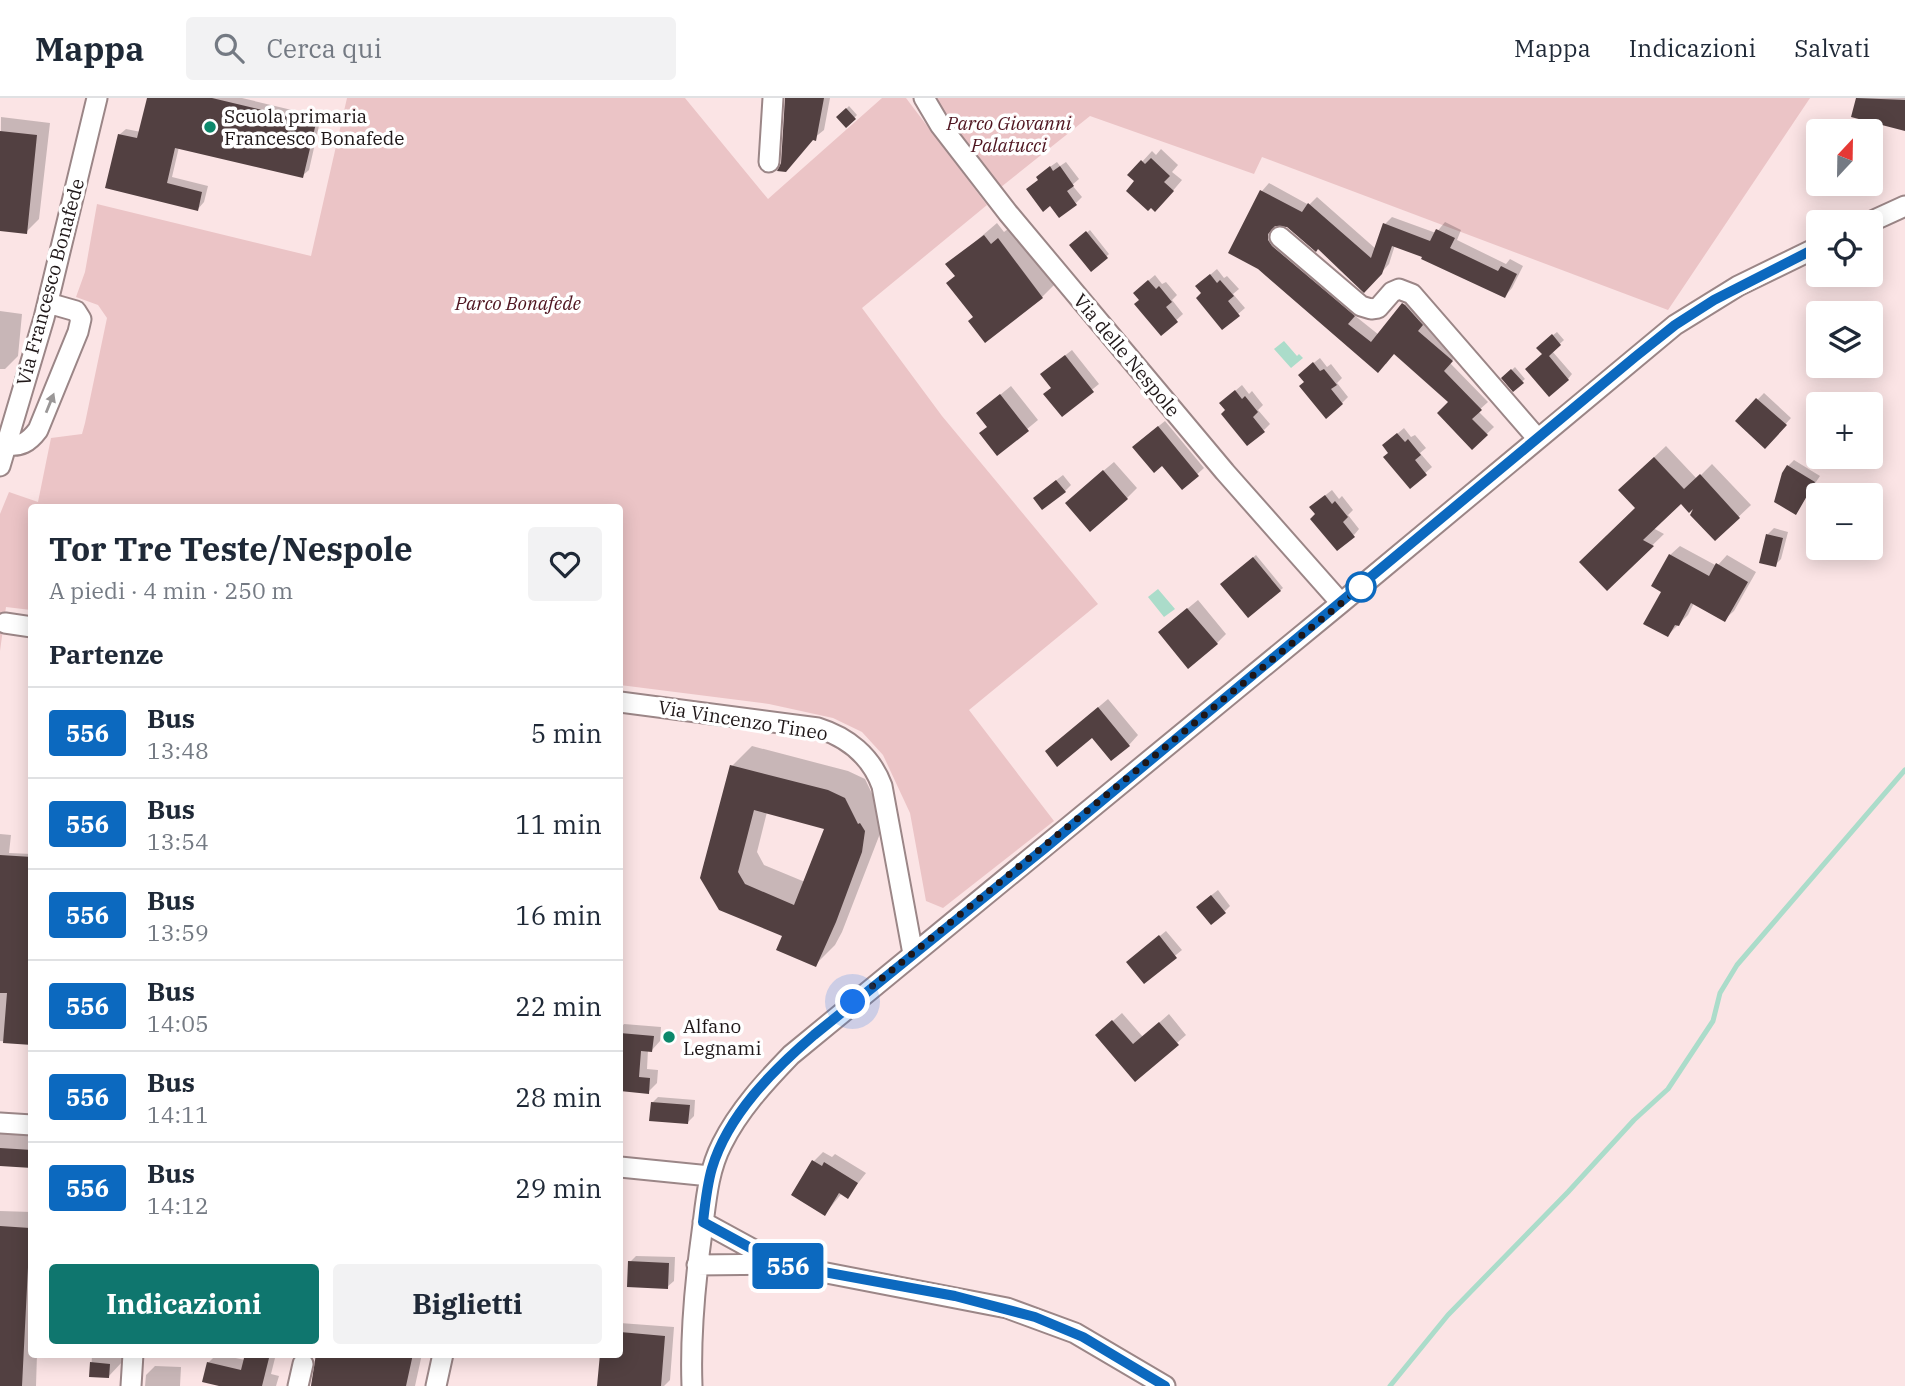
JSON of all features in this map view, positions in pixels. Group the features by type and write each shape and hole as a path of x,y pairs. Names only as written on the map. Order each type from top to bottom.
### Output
{"street":[{"name":"Via Francesco Bonafede","path":"0,466 48,303 97,98"},
{"path":"769,162 773,98"},
{"name":"Via delle Nespole","path":"923,98 940,125 1003,207 1225,471 1341,603"},
{"path":"1883,216 1905,206"},
{"path":"1280,237 1361,306 1378,308 1392,292 1399,289 1412,294 1537,438"},
{"path":"692,1386 691,1326 710,1176 730,1129 772,1075 808,1040 1341,603 1537,438 1695,311 1738,286 1806,253"},
{"path":"5,444 22,445 38,430 78,332 81,319 76,311 48,303"},
{"path":"5,623 28,626"},
{"name":"Via Vincenzo Tineo","path":"623,702 818,728 843,738 855,747 871,765 882,786 913,954"},
{"path":"0,1123 28,1125"},
{"path":"623,1167 710,1176"},
{"path":"703,1222 780,1264"},
{"path":"697,1265 780,1264 955,1296 1022,1312 1075,1333 1165,1386"},
{"path":"131,1386 133,1358"},
{"path":"436,1386 442,1358"},
{"path":"298,1386 303,1364"}],"green space":[{"name":"Parco Bonafede","path":"347,98 685,98 768,199 882,98 906,98 987,205 862,308 942,416 1098,604 969,710 1054,821 943,908 926,901 910,813 883,755 862,732 833,718 769,704 623,685 623,504 28,504 28,610 6,607 0,651 0,514 9,492 38,502 51,438 82,434 85,423 107,318 98,305 76,297 85,272 97,204 311,256"},
{"name":"Parco Giovanni Palatucci","path":"934,98 1810,98 1668,310 1262,157 1254,174 1090,116 1001,187"}],"shaded area":[{"path":"1284,341 1297,356 1299,354 1303,358 1291,368 1274,349"},
{"path":"1158,589 1175,609 1164,617 1148,597"}],"building":[{"path":"147,98 212,98 316,123 303,178 175,148 167,183 202,192 198,211 105,188 118,134 137,138"},
{"path":"785,98 824,98 816,141 813,140 786,172 777,171 781,163"},
{"path":"1856,98 1905,100 1905,131 1883,125 1883,119 1851,117"},
{"path":"846,108 856,119 846,128 836,117"},
{"path":"0,131 37,135 27,234 0,231"},
{"path":"1151,158 1170,176 1164,182 1174,191 1155,212 1151,208 1148,211 1126,191 1134,181 1127,175 1141,160 1145,164"},
{"path":"1050,166 1053,171 1060,166 1074,186 1067,191 1077,205 1059,218 1050,206 1043,212 1026,189"},
{"path":"1260,190 1302,212 1308,203 1371,258 1383,223 1430,241 1436,229 1455,238 1450,248 1498,271 1501,266 1517,274 1505,298 1421,259 1422,257 1392,246 1382,274 1364,293 1318,249 1316,252 1287,227 1275,226 1268,234 1272,246 1355,316 1348,324 1371,342 1402,303 1405,305 1423,325 1418,331 1453,361 1444,371 1482,410 1472,419 1488,435 1472,450 1437,413 1448,402 1394,354 1378,373 1258,269 1228,253"},
{"path":"1086,231 1108,258 1091,272 1069,245"},
{"path":"984,235 991,244 998,238 1043,298 985,343 968,321 973,317 946,283 955,276 945,264"},
{"path":"1210,274 1217,283 1220,280 1234,296 1228,301 1240,316 1222,330 1196,298 1201,293 1195,286"},
{"path":"1148,280 1156,289 1159,286 1172,302 1166,307 1178,322 1161,336 1134,304 1139,300 1133,293"},
{"path":"1552,334 1561,345 1549,356 1569,380 1549,397 1525,369 1542,354 1536,348"},
{"path":"1065,355 1094,392 1062,417 1043,394 1051,388 1040,374"},
{"path":"1313,362 1320,371 1324,369 1337,385 1331,389 1343,404 1326,419 1299,386 1304,382 1298,375"},
{"path":"1511,369 1524,383 1513,392 1501,378"},
{"path":"1235,390 1242,399 1245,396 1258,412 1253,417 1265,432 1247,446 1221,414 1225,410 1219,403"},
{"path":"1000,394 1029,431 997,456 979,433 987,427 976,413"},
{"path":"1756,398 1787,425 1765,449 1735,421"},
{"path":"1158,426 1199,476 1182,490 1162,466 1154,473 1132,447"},
{"path":"1397,433 1405,442 1408,439 1421,455 1415,460 1427,475 1410,489 1383,457 1388,453 1382,445"},
{"path":"1654,457 1684,489 1700,474 1740,518 1715,541 1690,515 1693,509 1689,513 1681,504 1643,540 1654,546 1607,591 1579,562 1635,508 1618,490"},
{"path":"1787,465 1815,482 1806,483 1806,498 1796,515 1774,502"},
{"path":"1103,470 1128,499 1090,532 1065,503"},
{"path":"1056,480 1066,492 1042,510 1033,498"},
{"path":"1325,495 1332,504 1335,501 1348,517 1343,522 1355,537 1337,551 1310,519 1315,514 1309,507"},
{"path":"1766,534 1783,538 1776,567 1759,563"},
{"path":"1669,554 1709,576 1716,563 1748,582 1725,622 1691,603 1679,626 1675,625 1668,637 1643,624 1661,592 1651,586"},
{"path":"1253,557 1281,591 1248,618 1220,584"},
{"path":"1187,608 1218,644 1188,669 1158,632"},
{"path":"1098,707 1130,746 1111,761 1092,738 1057,767 1045,751"},
{"path":"730,765 828,790 845,798 858,824 860,823 865,831 862,852 816,967 776,950 782,936 719,910 700,878","holes":["754,810 824,829 794,905 745,884 738,872"]},
{"path":"0,855 28,857 28,1045 3,1043 7,993 0,993"},
{"path":"1211,895 1226,913 1211,925 1196,907"},
{"path":"1159,935 1177,958 1144,984 1126,962"},
{"path":"1112,1020 1133,1044 1159,1022 1179,1045 1135,1082 1095,1035"},
{"path":"623,1033 654,1036 652,1052 641,1051 639,1077 650,1078 649,1094 623,1091"},
{"path":"651,1102 690,1105 688,1124 649,1121"},
{"path":"0,1148 28,1150 28,1168 0,1166"},
{"path":"812,1160 822,1166 824,1162 858,1183 848,1199 839,1193 825,1216 791,1195"},
{"path":"0,1226 28,1228 22,1386 0,1386"},
{"path":"628,1261 669,1263 668,1289 627,1287"},
{"path":"623,1332 665,1336 661,1386 597,1386 600,1358 623,1358"},
{"path":"244,1358 269,1358 262,1386 219,1386 202,1382 207,1362 241,1370"},
{"path":"315,1358 412,1358 406,1386 311,1386"},
{"path":"90,1362 110,1364 109,1378 89,1377"}],"waterway":[{"path":"1390,1386 1448,1315 1634,1120 1668,1089 1713,1021 1720,993 1737,965 1905,770"}],"bus line":[{"name":"556","path":"1165,1386 1075,1333 1022,1312 955,1296 780,1264 745,1247 703,1222 712,1168 726,1137 759,1090 791,1055 814,1035 1045,848 1635,357 1695,311 1738,286 1806,253"}],"place":[{"name":"Scuola primaria Francesco Bonafede","path":"210,127"},
{"name":"Alfano Legnami","path":"669,1037"}],"route":[{"path":"853,1002 1045,848 1361,587"}]}
